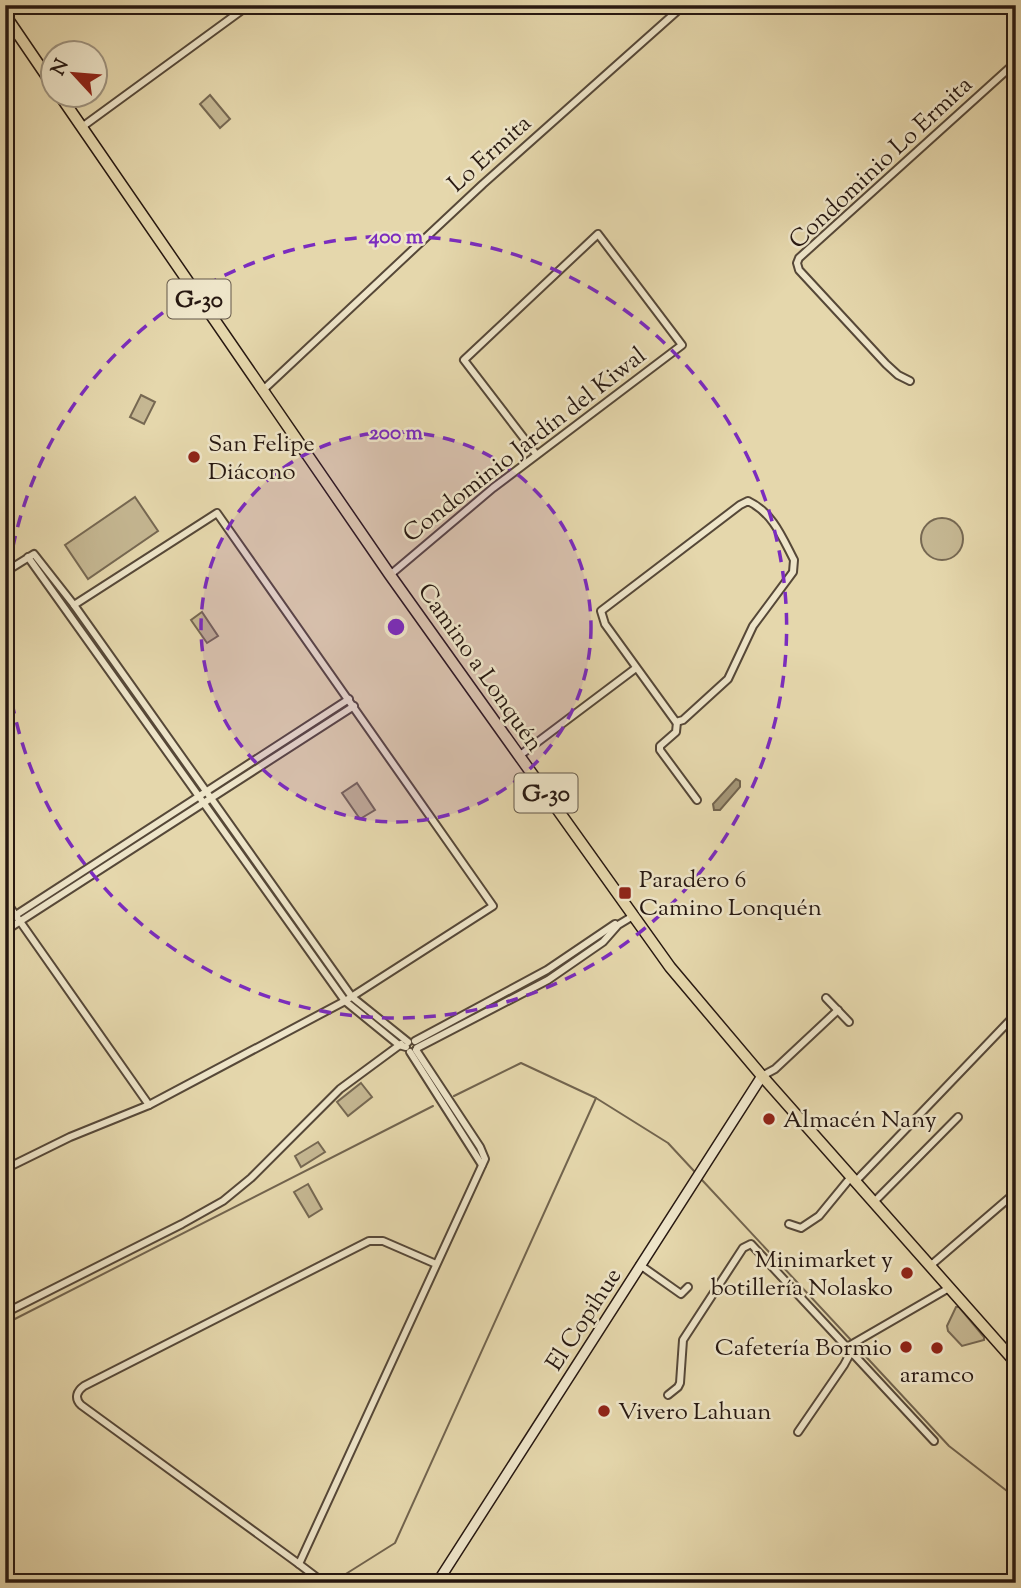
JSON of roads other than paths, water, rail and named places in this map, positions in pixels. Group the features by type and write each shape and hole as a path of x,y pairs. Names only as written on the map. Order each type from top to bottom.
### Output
{"main road":[{"path":"5,15 38,63"},
{"name":"Camino a Lonquén","path":"69,108 390,575 678,977 873,1203 1016,1363"},
{"name":"El Copihue","path":"437,1583 762,1076"}],"street":[{"path":"82,127 249,5"},
{"name":"Lo Ermita","path":"262,391 483,184 684,5"},
{"name":"Condominio Lo Ermita","path":"910,381 886,364 799,270 797,263 799,258 1016,62"},
{"name":"Condominio Jardín del Kiwal","path":"390,575 536,454 682,345 598,234 464,360 536,454"},
{"path":"677,722 683,720 725,683 753,626 794,570 794,560 772,519 751,501 743,503 602,610 603,620 677,722 676,732 660,746 660,750 697,800"},
{"path":"5,1169 70,1137 149,1105 345,1001 494,906 217,513 74,605"},
{"path":"5,572 31,555"},
{"path":"31,555 74,605 352,997 410,1046 482,1150 485,1159 299,1564"},
{"path":"31,555 345,1001 410,1046"},
{"path":"519,756 636,668"},
{"path":"5,931 18,918 202,801 207,793 349,699"},
{"path":"202,801 212,800 354,706"},
{"path":"5,900 149,1105"},
{"path":"5,1313 223,1201 251,1178 340,1089 410,1046 555,965 632,914"},
{"path":"5,922 18,918"},
{"path":"826,998 849,1022"},
{"path":"762,1076 775,1069 838,1010"},
{"path":"789,1224 802,1228 819,1216 1016,1014"},
{"path":"873,1203 958,1117"},
{"path":"930,1266 1016,1192"},
{"path":"324,1583 81,1405 77,1399 78,1392 84,1386 369,1241 383,1241 436,1264"},
{"path":"668,1395 680,1383 683,1340 747,1245 754,1245 934,1441"},
{"path":"640,1265 681,1294 688,1287"},
{"path":"797,1432 844,1365 849,1349 949,1288"}],"waterway":[{"path":"454,1096 521,1063 596,1098 668,1143 694,1171"},
{"path":"333,1582 395,1543 596,1098"},
{"path":"5,1324 433,1106"},
{"path":"702,1180 850,1339"},
{"path":"857,1347 949,1446 1016,1498"}],"place":[{"name":"San Felipe Diácono","path":"194,457"},
{"name":"Paradero 6 Camino Lonquén","path":"625,893"},
{"name":"Almacén Nany","path":"769,1119"},
{"name":"Minimarket y botillería Nolasko","path":"907,1273"},
{"name":"Cafetería Bormio","path":"906,1347"},
{"name":"aramco","path":"937,1348"},
{"name":"Vivero Lahuan","path":"604,1411"}]}
